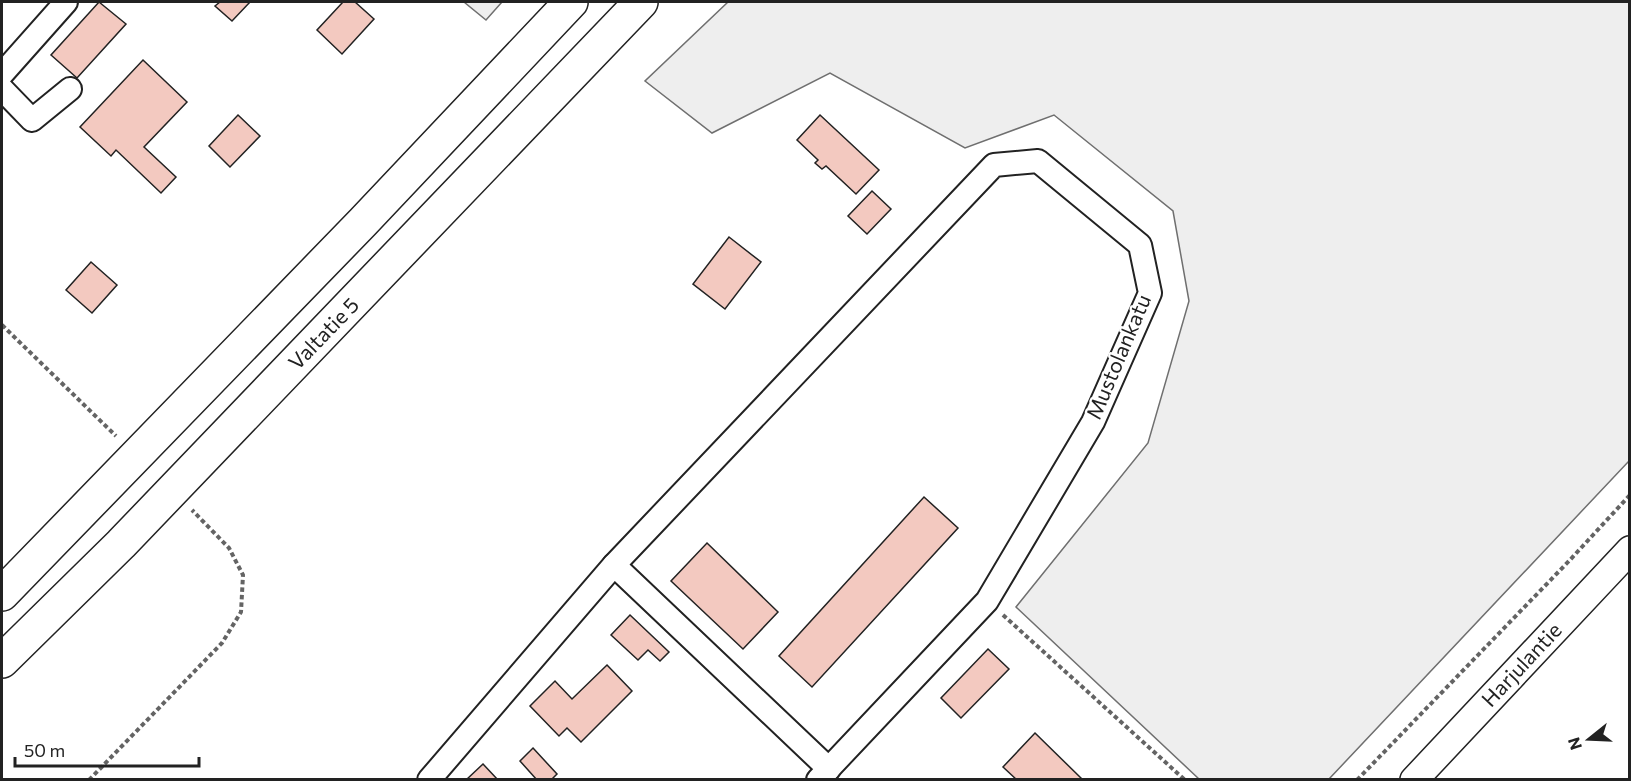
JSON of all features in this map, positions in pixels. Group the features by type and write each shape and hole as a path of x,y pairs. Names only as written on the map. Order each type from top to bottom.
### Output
{"highway":[{"path":"2,594 355,230 571,2"},
{"name":"Valtatie 5","path":"2,661 121,544 641,2"}],"street":[{"path":"2,74 66,2"},
{"path":"2,89 32,120 70,89"},
{"name":"Mustolankatu","path":"429,780 614,565 994,165 1038,161 1140,245 1150,294 1093,422 987,601 824,774"},
{"name":"Harjulantie","path":"1414,780 1629,550"},
{"path":"614,565 824,774"}],"path":[{"path":"2,325 117,436"},
{"path":"1357,780 1569,561 1629,495"},
{"path":"89,780 222,643 241,612 243,575 230,548 186,503"},
{"path":"987,601 1185,780"}],"shaded area":[{"path":"464,2 502,2 486,20"},
{"path":"728,2 1629,2 1629,461 1329,779 1199,779 1016,607 1148,443 1189,301 1173,211 1054,115 965,148 830,73 712,133 645,81"}],"building":[{"path":"99,2 126,24 77,78 51,55"},
{"path":"220,2 250,2 232,21 215,6"},
{"path":"343,2 355,2 374,19 342,54 317,30"},
{"path":"143,60 187,102 144,147 176,177 161,193 116,150 111,156 80,127"},
{"path":"238,115 260,136 230,167 209,146"},
{"path":"820,115 879,170 856,194 826,166 822,169 815,163 818,160 797,140"},
{"path":"872,191 891,209 867,234 848,216"},
{"path":"729,237 761,262 725,309 693,284"},
{"path":"91,262 117,285 92,313 66,290"},
{"path":"924,497 958,528 812,687 779,656"},
{"path":"707,543 778,612 743,649 671,581"},
{"path":"630,615 669,652 660,661 648,650 638,660 611,635"},
{"path":"988,649 1009,669 961,718 941,698"},
{"path":"607,665 632,691 581,742 567,728 559,736 530,706 555,681 572,699"},
{"path":"1035,733 1083,780 1017,780 1003,767"},
{"path":"533,748 557,774 551,780 537,780 520,761"},
{"path":"483,764 498,780 466,780"}]}
